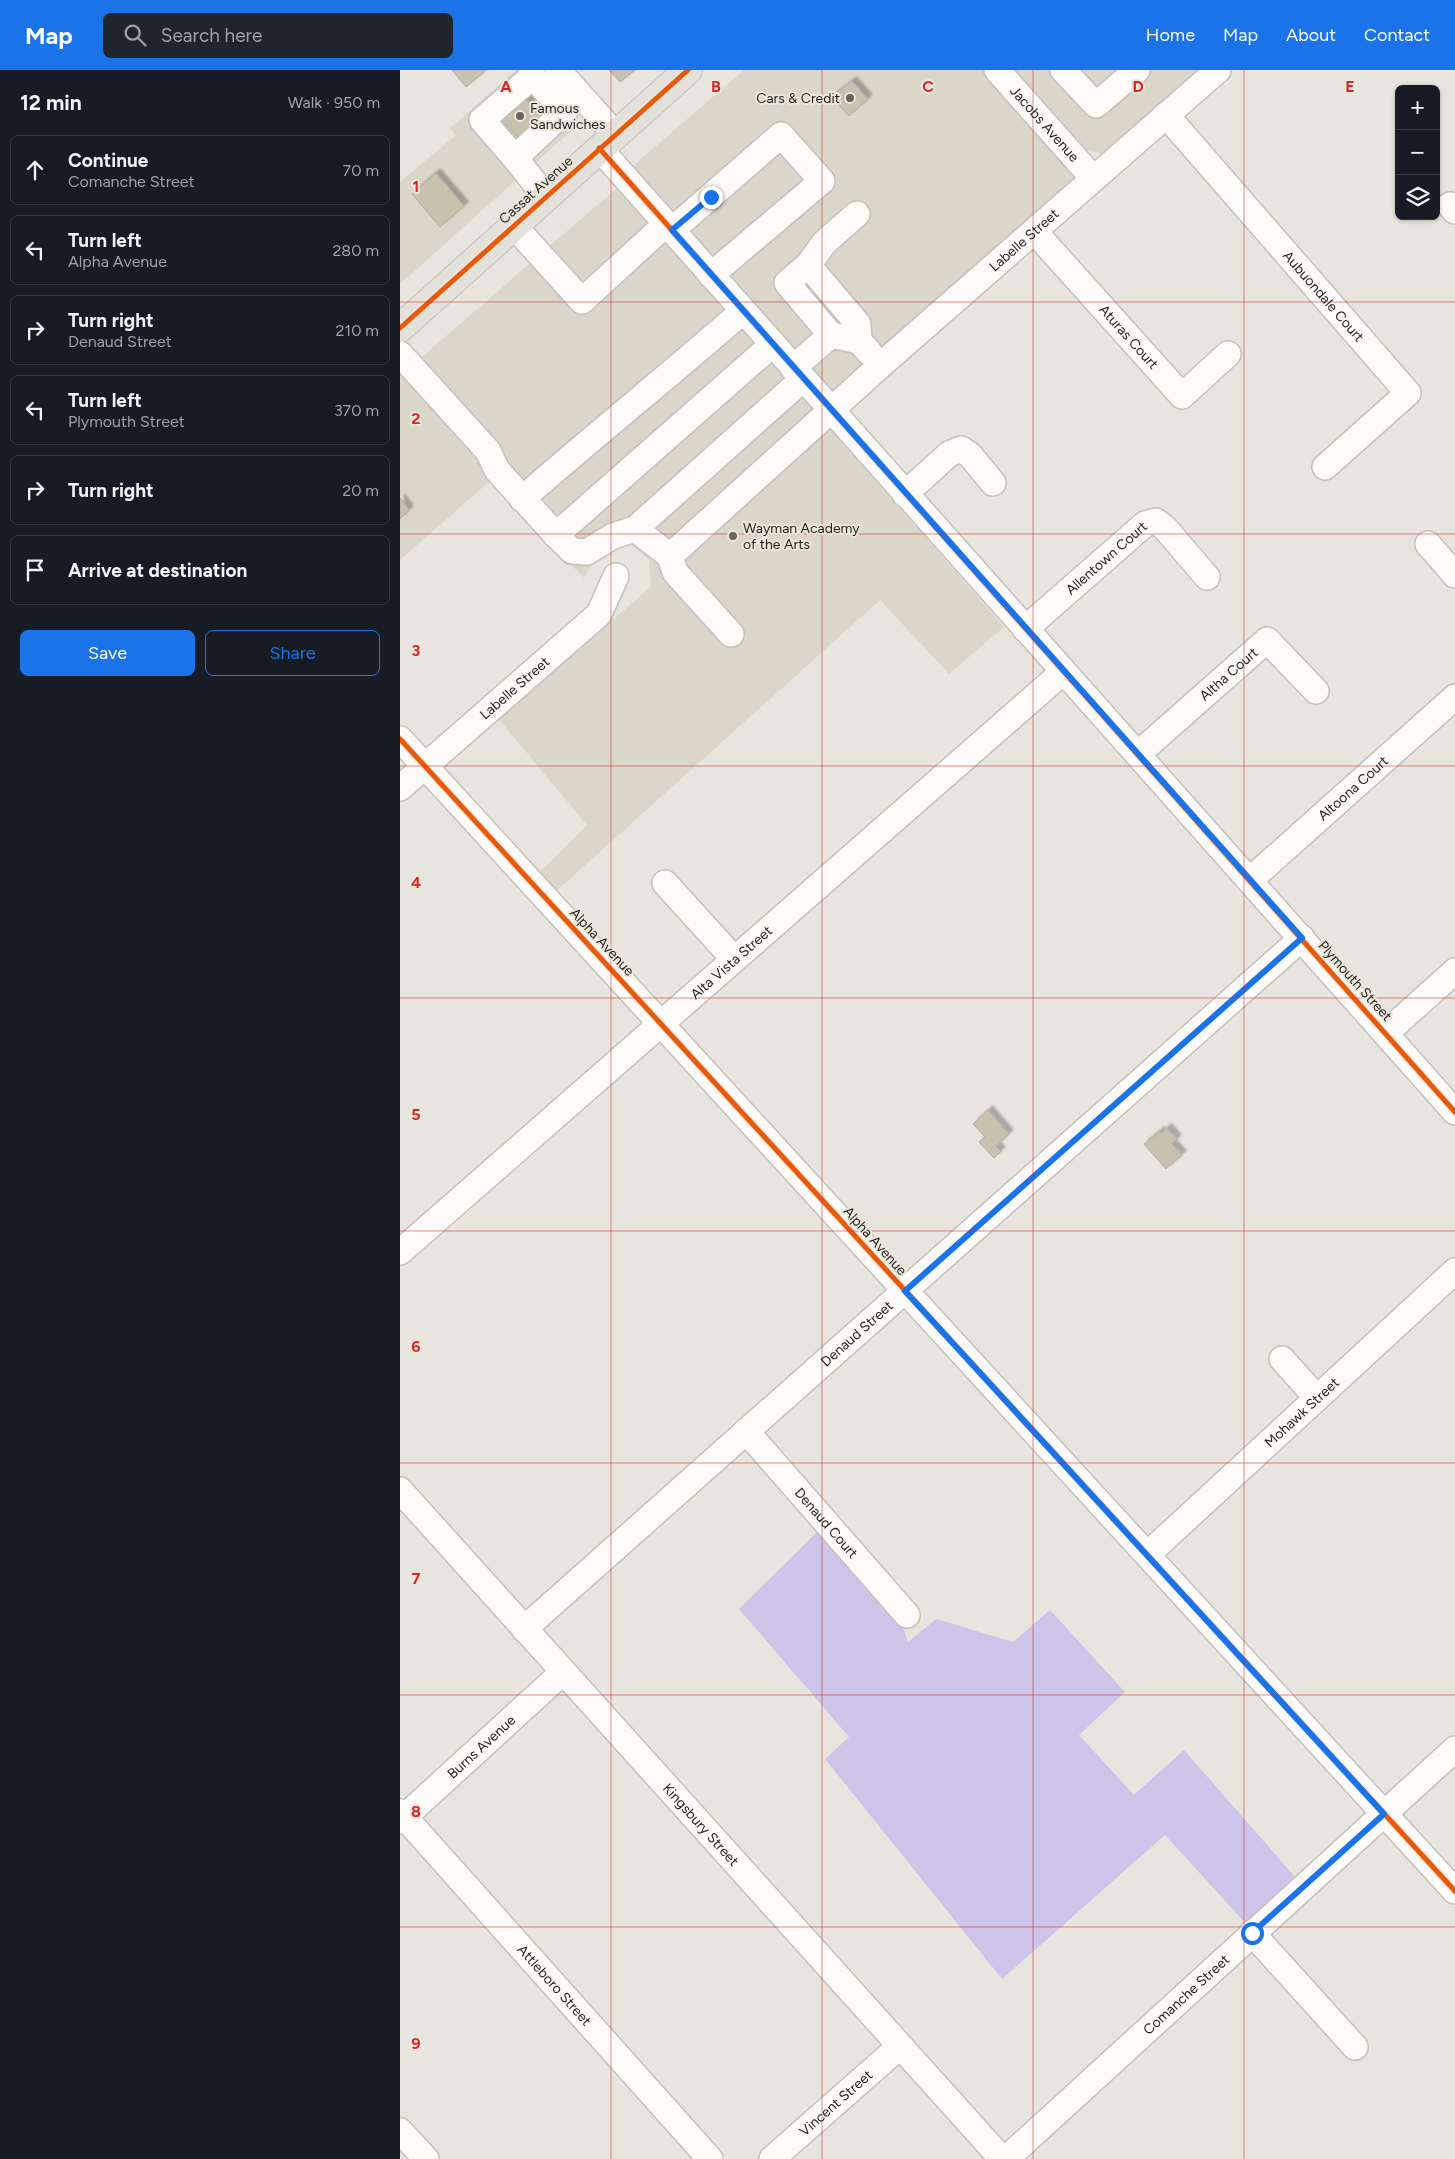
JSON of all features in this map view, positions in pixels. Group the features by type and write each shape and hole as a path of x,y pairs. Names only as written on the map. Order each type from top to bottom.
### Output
{"main road":[{"name":"Cassat Avenue","path":"400,328 688,70"}],"street":[{"name":"Jacobs Avenue","path":"997,70 1093,178"},
{"path":"1063,70 1096,105 1137,70"},
{"name":"Labelle Street","path":"670,556 881,365 1218,70"},
{"name":"Plymouth Street","path":"550,78 607,141 669,227 1455,1112"},
{"path":"513,156 565,111 550,78 496,107 482,120 546,197"},
{"name":"Aubuondale Court","path":"1166,115 1408,393 1325,467"},
{"path":"514,226 582,302 669,227 781,135 822,181 711,274"},
{"path":"857,214 825,242 808,265 787,283 831,334 859,341 881,365"},
{"name":"Aturas Court","path":"1034,231 1182,396 1228,354"},
{"path":"808,265 858,324 859,341"},
{"path":"522,499 603,428 636,405 744,312"},
{"path":"400,354 488,451 497,470 556,535 572,551 587,552 613,536 635,529 798,373 831,334"},
{"path":"556,535 773,344"},
{"path":"905,494 949,454 961,449 970,455 993,483"},
{"name":"Allentown Court","path":"1025,628 1145,524 1156,521 1165,528 1207,576"},
{"path":"635,529 670,556 675,572 731,634"},
{"path":"1428,544 1455,575"},
{"name":"Labelle Street","path":"400,788 599,614 616,576"},
{"name":"Altha Court","path":"1138,754 1267,640 1316,691"},
{"name":"Alta Vista Street","path":"400,1252 1063,672"},
{"name":"Altoona Court","path":"1250,880 1455,697"},
{"name":"Alpha Avenue","path":"400,739 1455,1891"},
{"path":"665,884 734,959"},
{"name":"Denaud Street","path":"524,1629 1302,938"},
{"path":"1386,1033 1455,971"},
{"name":"Mohawk Street","path":"1148,1554 1455,1271"},
{"path":"1282,1359 1317,1398"},
{"name":"Denaud Court","path":"746,1431 907,1615"},
{"name":"Kingsbury Street","path":"400,1490 1002,2159"},
{"name":"Burns Avenue","path":"402,1816 563,1672"},
{"name":"Comanche Street","path":"1006,2159 1455,1749"},
{"name":"Attleboro Street","path":"402,1816 710,2159"},
{"path":"1252,1933 1355,2047"},
{"name":"Vincent Street","path":"772,2159 900,2046"},
{"path":"400,2130 426,2159"}],"shaded area":[{"path":"516,70 532,70 581,122 400,284 400,182 456,135 450,128"},
{"path":"744,70 991,70 1075,172 1075,182 848,382 833,391 820,385 638,175 634,165"},
{"path":"1010,70 1202,70 1103,154 1080,149"},
{"name":"Wayman Academy of the Arts","path":"618,187 1004,627 949,674 880,600 552,895 535,877 587,825 498,718 651,587 649,560 627,541 598,554 584,578 490,481 400,560 400,376"},
{"path":"823,1526 901,1621 908,1642 936,1619 1013,1642 1050,1610 1125,1692 1079,1735 1134,1795 1184,1750 1296,1878 1248,1926 1165,1835 1002,1979 825,1759 849,1737 739,1609"}],"building":[{"path":"452,70 482,70 484,72 466,87"},
{"path":"609,70 635,70 620,82"},
{"name":"Cars & Credit","path":"852,81 868,99 849,116 832,97"},
{"name":"Famous Sandwiches","path":"520,93 543,117 519,139 497,115"},
{"path":"436,173 464,206 440,227 412,194"},
{"path":"400,498 409,510 400,519"},
{"path":"988,1110 1009,1134 996,1146 1001,1151 994,1158 979,1142 985,1137 973,1124"},
{"path":"1167,1128 1177,1139 1172,1144 1182,1155 1166,1169 1144,1144 1160,1131 1161,1133"}],"cycle path":[{"path":"400,328 688,70"},
{"path":"599,148 1455,1112"},
{"path":"400,739 1455,1891"}],"place":[{"name":"Cars & Credit","path":"850,98"},
{"name":"Famous Sandwiches","path":"520,116"},
{"name":"Wayman Academy of the Arts","path":"733,536"}],"route":[{"path":"711,197 672,230 1063,672 1302,938 905,1291 1148,1554 1384,1814 1252,1933"}]}
